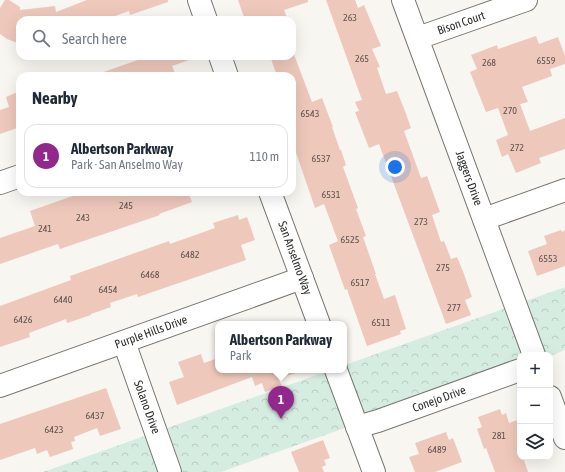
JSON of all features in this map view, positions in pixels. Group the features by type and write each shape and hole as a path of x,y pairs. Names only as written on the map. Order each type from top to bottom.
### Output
{"street":[{"path":"199,0 205,16"},
{"name":"Jaggers Drive","path":"403,0 533,352"},
{"name":"Bison Court","path":"418,38 526,0"},
{"path":"221,60 226,72"},
{"path":"0,183 16,177"},
{"path":"484,219 565,190"},
{"name":"San Anselmo Way","path":"271,196 318,321"},
{"name":"Purple Hills Drive","path":"0,386 302,278"},
{"name":"Solano Drive","path":"124,342 170,472"},
{"name":"Conejo Drive","path":"358,428 517,371"},
{"path":"337,373 374,472"},
{"path":"553,405 565,438"}],"green space":[{"path":"565,287 565,350 553,355 553,352 517,352 517,367 221,472 43,472 322,373 347,373 347,364"}],"building":[{"path":"5,0 9,0 20,7 20,10 55,6 56,12 87,0 168,0 168,2 130,15 129,11 115,16 16,16 16,42 0,34 0,8"},
{"path":"238,0 308,0 308,2 284,10 286,16 244,16"},
{"path":"326,0 355,0 358,8 364,5 381,46 372,49 380,67 377,68 386,94 397,91 405,111 411,128 404,131 421,178 427,176 440,212 432,215 441,242 444,241 451,259 457,257 464,274 472,297 465,300 471,315 446,324 379,144 369,148 355,112 359,111 355,102 362,100"},
{"path":"536,36 539,44 558,37 565,56 565,64 550,69 552,76 522,87 528,102 520,104 530,131 565,118 565,149 539,158 541,163 516,173 508,154 502,157 496,140 508,135 498,108 486,112 470,72 477,69 471,55 497,45 498,49"},
{"path":"138,60 189,60 172,66 174,72 104,72"},
{"path":"271,60 296,60 312,102 322,98 346,165 343,167 358,208 356,209 366,236 363,237 384,299 395,295 406,329 400,331 401,334 367,346 347,289 345,290 329,245 338,241 324,204 315,208 296,153 296,72 276,72"},
{"path":"16,93 16,128 0,134 0,110 9,107 6,97"},
{"path":"73,196 190,196 192,202 159,214 160,215 60,249 58,244 0,264 0,238 35,226 30,211"},
{"path":"238,215 239,220 247,217 255,240 241,245 246,260 138,297 137,294 110,303 111,307 91,315 67,323 66,319 29,333 30,337 0,347 0,306 71,280 70,276 169,241 170,244 215,228 213,223"},
{"path":"561,230 562,232 565,230 565,266 537,276 528,251 547,244 544,236"},
{"path":"201,354 204,363 215,359 215,373 296,373 278,378 282,386 265,392 262,383 255,386 252,377 177,405 169,382 184,377 178,362"},
{"path":"106,388 121,429 100,436 97,428 74,437 75,441 71,442 73,449 50,457 47,450 37,454 35,448 0,460 0,424"},
{"path":"500,409 502,415 506,413 509,423 517,420 517,460 524,460 528,472 495,472 486,448 484,449 477,429 482,427 478,417"},
{"path":"446,432 449,440 453,438 462,462 435,472 415,472 409,457 419,454 415,443"},
{"path":"323,440 330,458 324,460 326,465 322,467 324,472 299,472 291,452"}],"place":[{"name":"Albertson Parkway","path":"281,419"}]}
